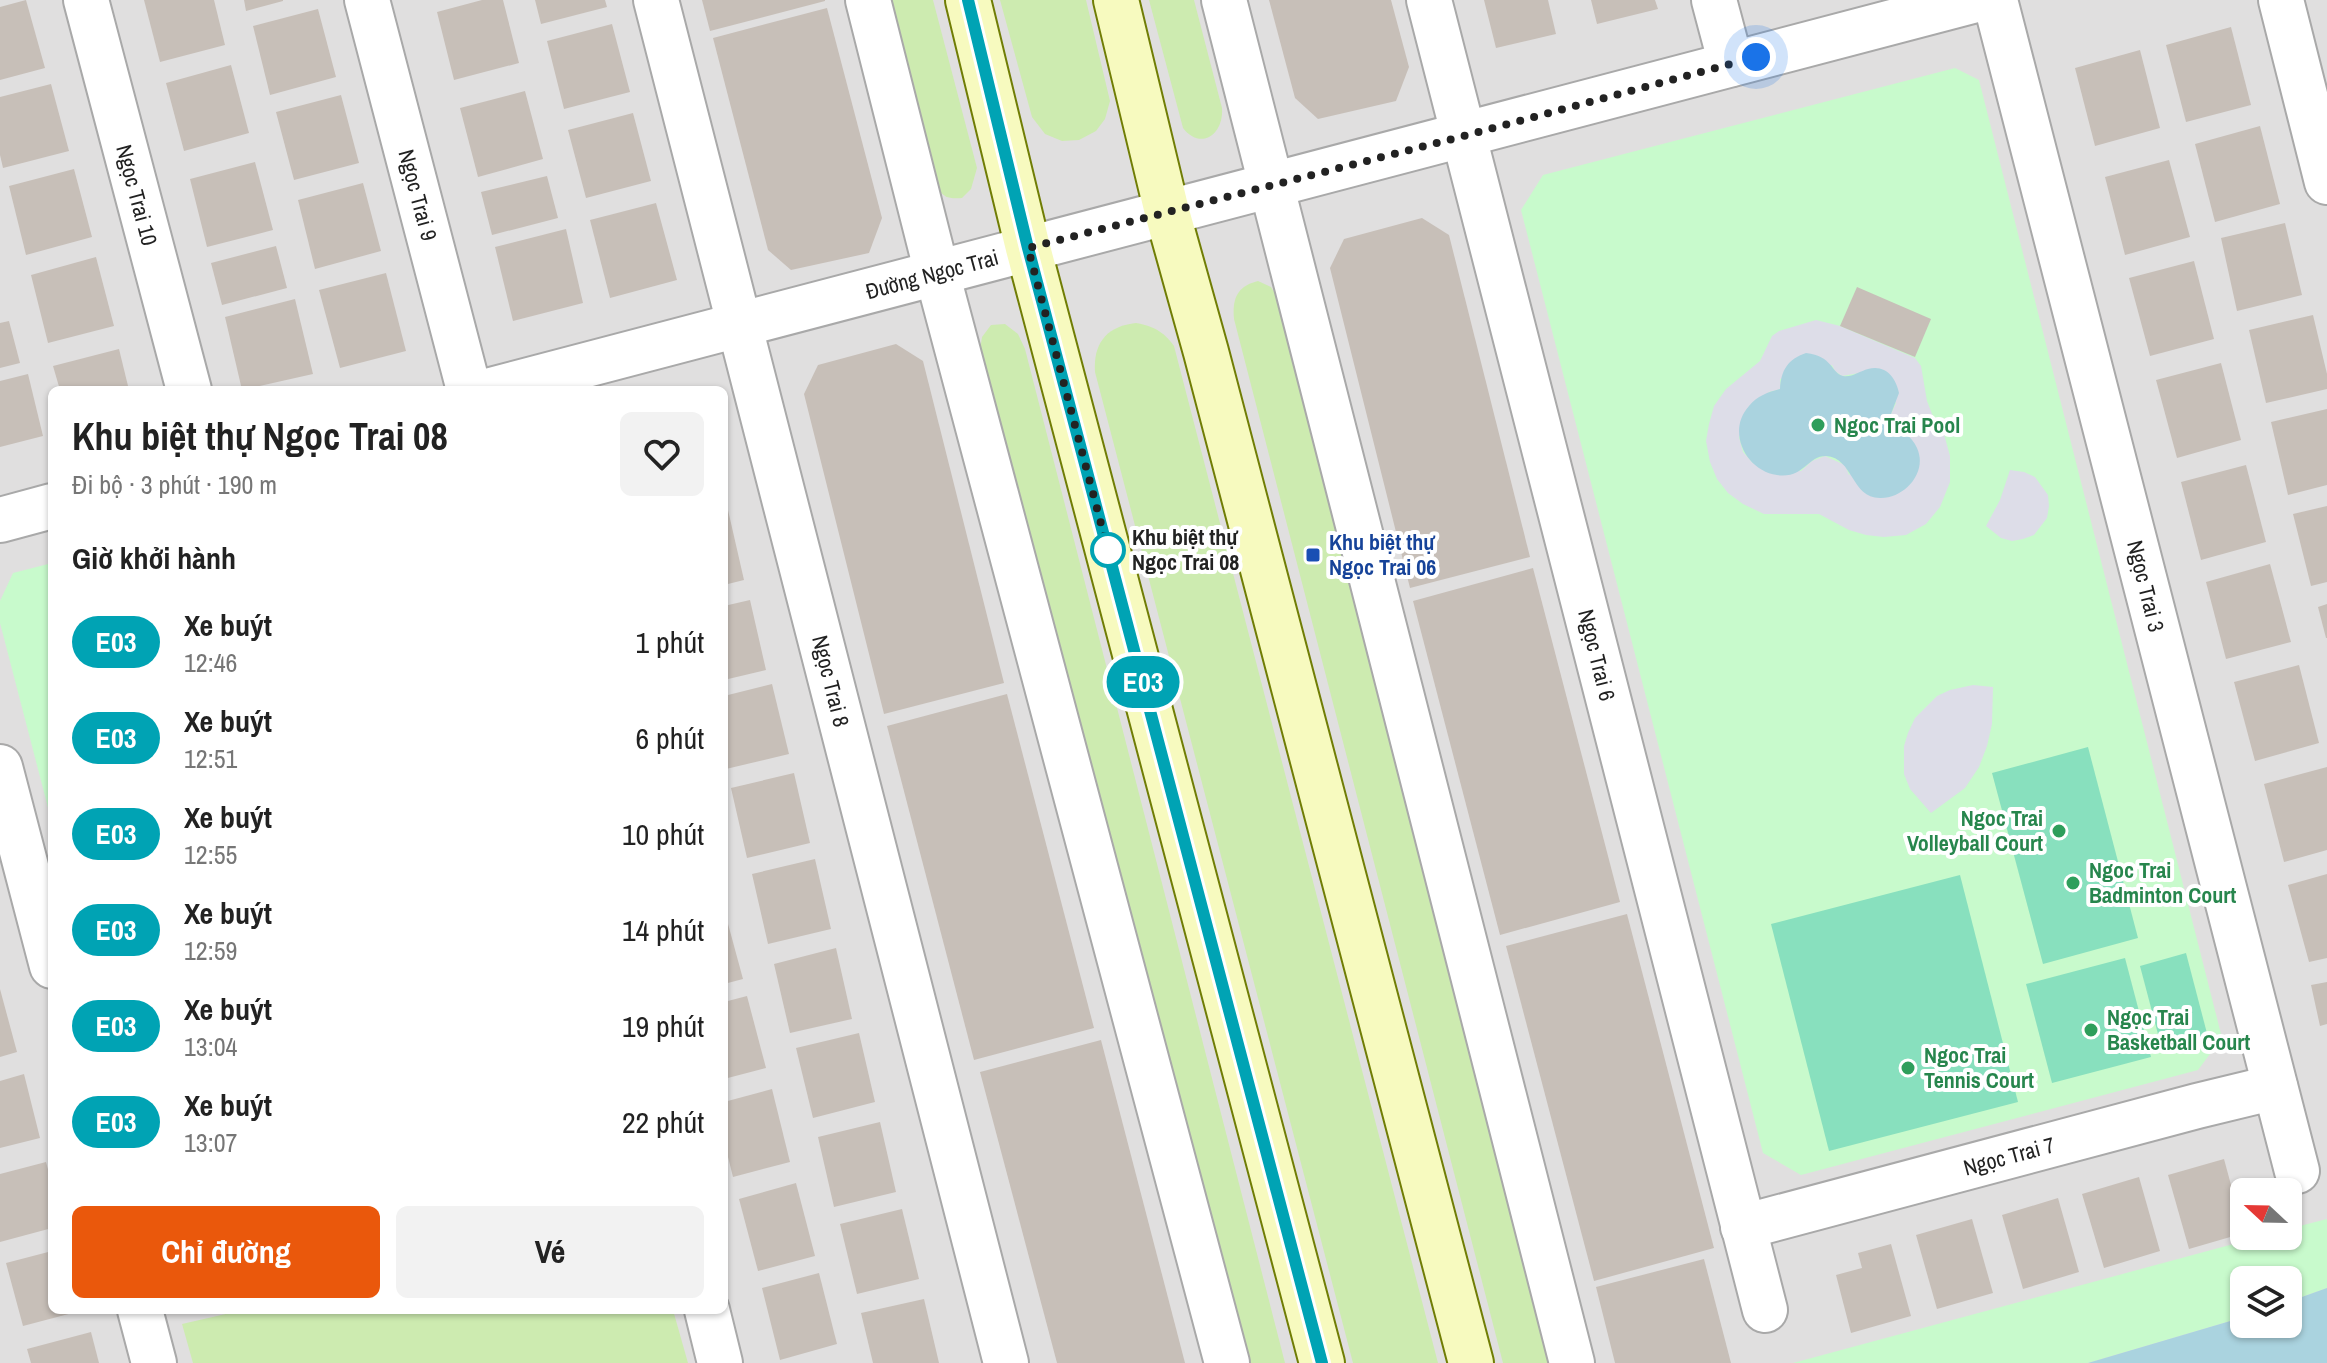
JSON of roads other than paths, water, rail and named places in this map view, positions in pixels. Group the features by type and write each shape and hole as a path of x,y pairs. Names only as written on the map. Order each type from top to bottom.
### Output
{"main road":[{"path":"968,0 1028,248 1322,1363"},
{"path":"1116,0 1167,212 1471,1363"}],"street":[{"name":"Ngọc Trai 10","path":"86,0 188,386"},
{"name":"Ngọc Trai 9","path":"367,0 468,386"},
{"name":"Ngọc Trai 8","path":"656,0 1006,1363"},
{"path":"868,0 937,273 1227,1363"},
{"path":"1224,0 1572,1363"},
{"name":"Ngọc Trai 6","path":"1429,0 1765,1310"},
{"path":"1714,0 1731,64"},
{"name":"Đường Ngọc Trai","path":"506,386 1976,0"},
{"name":"Ngọc Trai 3","path":"1995,0 2297,1171"},
{"path":"2281,0 2327,182"},
{"path":"0,520 48,507"},
{"path":"0,767 17,901 48,959"},
{"name":"Ngọc Trai 7","path":"1743,1227 2275,1087"},
{"path":"141,1314 154,1363"},
{"path":"708,1314 720,1363"}],"water":[{"name":"Ngoc Trai Pool","path":"1806,353 1821,357 1843,376 1880,368 1892,377 1899,393 1891,422 1912,440 1920,457 1917,474 1906,489 1890,497 1871,497 1858,486 1842,464 1826,456 1786,475 1766,472 1748,458 1740,438 1742,416 1756,400 1780,389 1787,366 1794,358"},
{"path":"2327,1288 2327,1363 2088,1363 2230,1321 2230,1338 2302,1338 2302,1297"}],"place":[{"name":"Ngoc Trai Pool","path":"1818,425"},
{"name":"Khu biệt thự Ngọc Trai 08","path":"1108,550"},
{"name":"Khu biệt thự Ngọc Trai 06","path":"1313,555"},
{"name":"Ngoc Trai Volleyball Court","path":"2059,831"},
{"name":"Ngoc Trai Badminton Court","path":"2073,883"},
{"name":"Ngọc Trai Basketball Court","path":"2091,1030"},
{"name":"Ngoc Trai Tennis Court","path":"1908,1068"}]}
